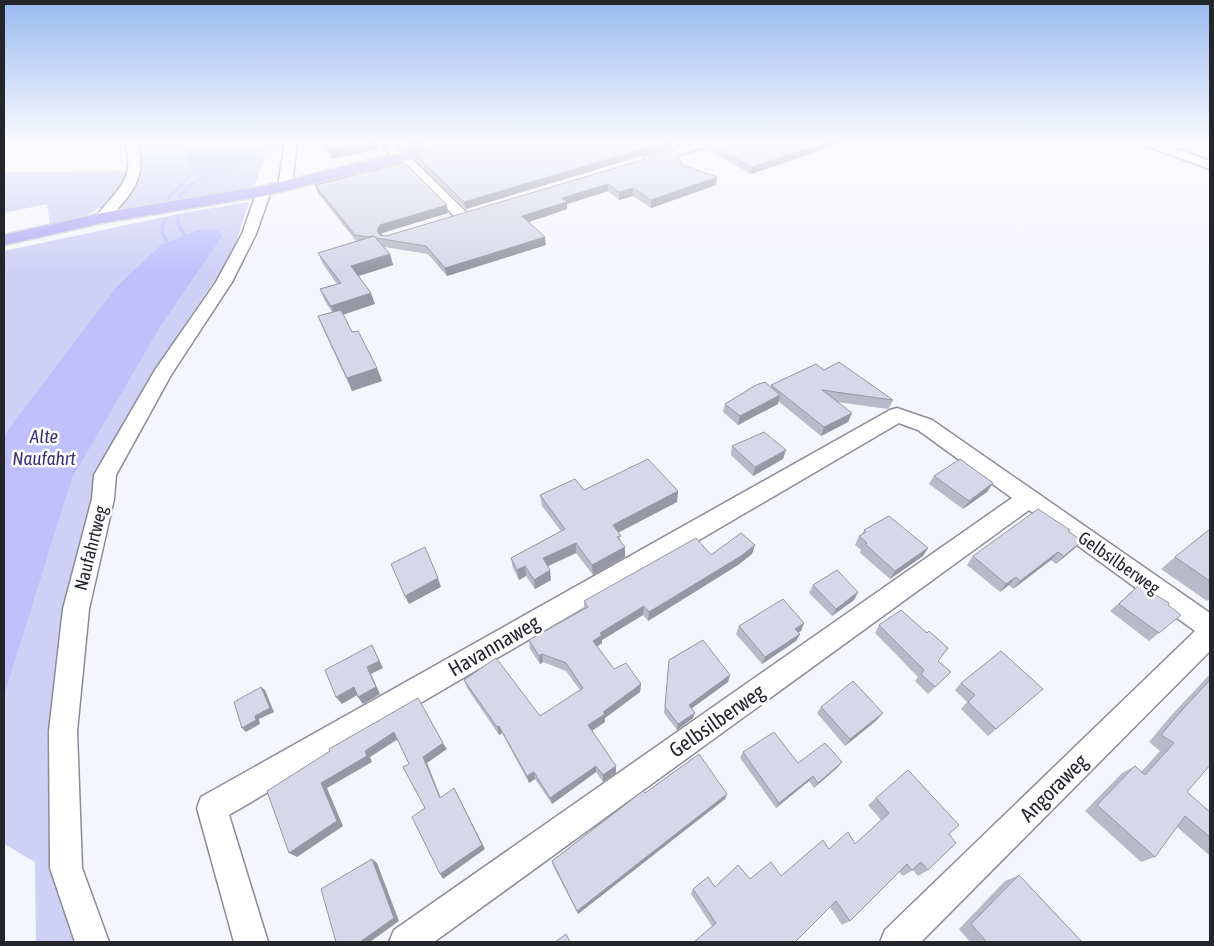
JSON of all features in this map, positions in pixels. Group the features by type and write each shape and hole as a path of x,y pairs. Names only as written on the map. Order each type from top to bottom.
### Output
{"main road":[{"path":"4,240 102,218 264,191 288,185"}],"street":[{"path":"102,218 130,185"},
{"path":"434,185 467,215 444,222"},
{"name":"Naufahrtweg","path":"92,942 66,868 63,731 76,608 104,499 104,475 162,374 224,282 249,234 264,191"},
{"name":"Gelbsilberweg","path":"898,414 925,425 1210,627"},
{"name":"Havannaweg","path":"251,942 212,808 898,414"},
{"name":"Gelbsilberweg","path":"406,942 1028,499"},
{"name":"Angoraweg","path":"897,942 1210,634"}],"shaded area":[{"path":"4,185 255,185 254,187 134,208 100,208 84,216 50,224 47,204 4,213"},
{"path":"249,202 232,254 144,386 94,480 97,497 56,859 79,942 36,942 35,862 4,844 4,697 72,479 161,326 222,237 200,229 160,245 116,287 11,425 4,438 4,251 183,213"}],"water":[{"name":"Alte Naufahrt","path":"200,229 218,230 222,237 161,326 72,479 4,697 4,438 11,425 116,287 160,245"}],"building":[{"path":"315,185 427,185 447,205 380,225 377,231 380,235 386,236 557,185 604,185 562,198 567,202 522,216 545,237 445,268 426,246 376,238 374,236 355,235"},
{"path":"447,185 521,185 464,202"},
{"path":"610,185 694,185 651,200 633,188 619,192"},
{"path":"374,236 390,254 351,266 371,293 331,306 320,289 341,283 318,253"},
{"path":"341,310 352,332 358,331 377,368 347,378 318,316"},
{"path":"839,362 893,400 822,390 852,413 824,427 771,385 816,364 824,370"},
{"path":"765,382 780,395 740,416 725,404 756,385"},
{"path":"764,432 786,450 755,467 732,446"},
{"path":"648,459 678,491 613,525 621,536 617,537 625,547 592,565 576,543 543,558 550,570 534,580 525,566 517,570 511,558 565,529 540,495 575,479 584,490"},
{"path":"960,459 993,483 969,501 934,476"},
{"path":"1038,509 1070,530 1068,531 1082,541 1064,556 1058,552 1020,581 1016,577 1006,584 973,556"},
{"path":"889,516 928,548 895,571 865,544 867,543 859,536 866,532 864,530"},
{"path":"1210,529 1210,581 1175,557"},
{"path":"741,533 755,545 741,556 649,612 644,606 600,633 602,635 593,641 614,669 626,663 641,684 603,712 605,714 588,725 616,766 603,775 596,766 550,798 534,772 527,776 499,726 497,727 464,680 496,658 540,716 583,688 566,663 542,654 539,656 529,640 588,607 584,601 696,538 711,555"},
{"path":"425,547 438,578 405,596 391,564"},
{"path":"837,570 858,592 836,609 813,585"},
{"path":"1139,585 1169,603 1168,605 1181,615 1159,633 1119,604"},
{"path":"783,599 804,623 795,629 800,634 765,657 739,626"},
{"path":"901,610 927,633 929,631 948,648 938,661 951,672 935,687 921,674 924,670 879,625"},
{"path":"703,640 730,675 689,705 695,713 678,724 665,707 669,660"},
{"path":"372,645 379,661 367,667 376,687 358,697 354,687 336,697 325,670"},
{"path":"1001,651 1043,689 996,729 968,702 975,695 961,683"},
{"path":"1210,680 1210,765 1187,792 1210,812 1210,837 1185,816 1155,857 1097,805 1135,766 1145,775 1174,743 1161,735"},
{"path":"853,681 883,713 850,739 821,707"},
{"path":"261,687 270,708 255,716 256,720 242,728 234,702"},
{"path":"418,698 443,743 423,757 440,798 454,788 482,845 440,874 412,817 425,808 403,767 409,764 394,732 365,751 367,756 321,783 337,821 289,853 267,791 330,751 329,749"},
{"path":"774,732 798,763 825,743 842,762 818,783 813,776 779,803 743,752"},
{"path":"699,754 727,794 577,911 552,861 643,791 645,793"},
{"path":"908,770 959,825 949,834 956,843 928,870 921,862 912,870 907,864 850,921 836,901 795,942 694,942 716,923 693,889 708,877 715,887 738,865 750,879 771,862 781,876 823,840 829,849 848,832 855,844 889,813 876,798"},
{"path":"372,859 394,918 360,942 336,942 321,889"},
{"path":"1019,875 1082,942 987,942 971,924"},
{"path":"566,934 570,942 555,942"}],"waterway":[{"path":"167,200 181,185"},
{"path":"178,198 190,185"},
{"path":"177,215 178,224 185,235"},
{"path":"165,218 162,231 167,242"}]}
